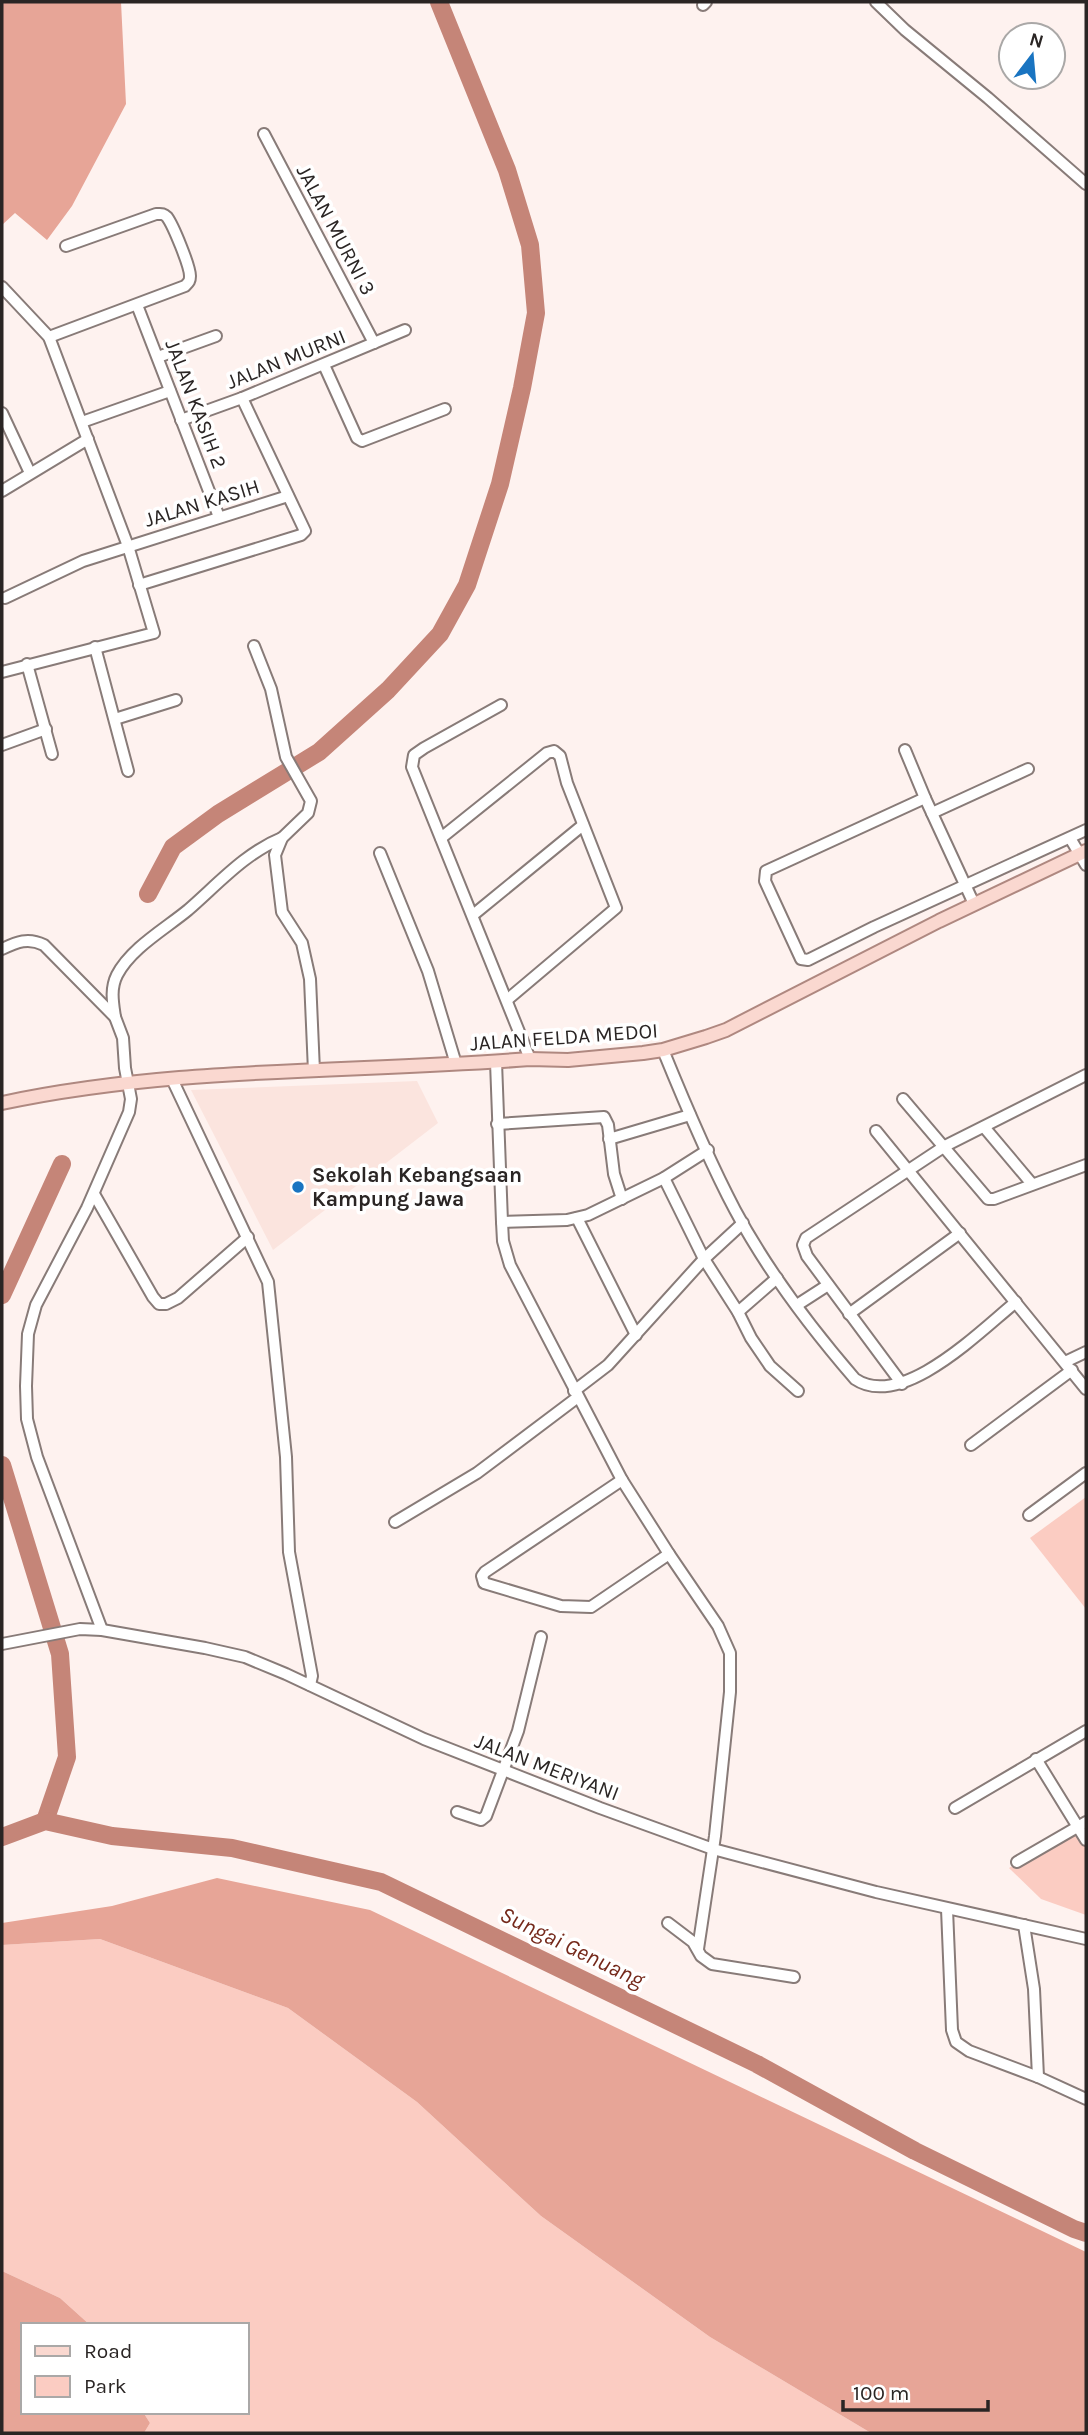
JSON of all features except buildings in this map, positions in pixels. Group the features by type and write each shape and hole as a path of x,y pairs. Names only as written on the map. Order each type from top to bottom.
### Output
{"main road":[{"name":"JALAN FELDA MEDOI","path":"2,1102 37,1095 172,1079 530,1059 568,1060 663,1050 726,1030 974,904 1084,857"}],"street":[{"path":"876,2 905,30 1086,184"},
{"name":"JALAN MURNI 3","path":"264,134 374,343"},
{"path":"49,337 185,286 190,280 186,262 167,217 156,214 66,246"},
{"path":"2,287 49,337 128,546 153,633 2,671"},
{"name":"JALAN KASIH 2","path":"137,305 219,517"},
{"name":"JALAN MURNI","path":"181,420 242,398 405,330"},
{"path":"158,357 216,336"},
{"path":"324,365 357,438 362,441 445,409"},
{"path":"82,422 170,391"},
{"path":"139,585 301,535 305,531 242,398"},
{"path":"2,413 30,473"},
{"path":"2,491 88,439"},
{"name":"JALAN KASIH","path":"5,598 83,561 288,496"},
{"path":"102,1630 37,1457 27,1419 28,1334 36,1305 94,1194 129,1112 131,1099 123,1038 115,1017 112,992 115,979 121,968 155,934 185,912 244,860 265,845 282,838 308,813 311,801 286,757 271,689 254,646"},
{"path":"94,647 128,771"},
{"path":"27,664 52,754"},
{"path":"115,719 176,700"},
{"path":"501,705 424,748 412,759 414,772 530,1059"},
{"path":"2,745 46,729"},
{"path":"905,750 974,904"},
{"path":"442,838 550,751 560,756 567,783 615,904 615,911 507,1000"},
{"path":"932,813 1028,769"},
{"path":"925,798 766,871 765,881 803,960 1086,830"},
{"path":"473,915 583,824"},
{"path":"282,838 275,855 276,872 282,912 302,943 306,956 310,979 314,1070"},
{"path":"1070,838 1084,857"},
{"path":"380,853 428,971 456,1064"},
{"path":"2,949 24,940 35,940 44,945 115,1017"},
{"path":"663,1050 690,1115 743,1223 777,1278 855,1380 875,1387 902,1384 940,1363 1016,1302"},
{"path":"496,1062 503,1241 510,1265 622,1479 718,1626 730,1653 730,1692 713,1849 698,1949"},
{"path":"902,1384 805,1252 803,1245 806,1238 907,1169 946,1146 1086,1075"},
{"path":"172,1079 264,1269 269,1289 287,1478 289,1552 312,1676 310,1685"},
{"path":"903,1099 946,1146 988,1199 1086,1165"},
{"path":"609,1139 690,1115"},
{"path":"497,1124 600,1116 607,1120 614,1174 622,1199"},
{"path":"984,1127 1032,1184"},
{"path":"876,1131 1086,1389"},
{"path":"502,1222 577,1218 664,1178 708,1150"},
{"path":"664,1178 704,1259 738,1311 751,1338 770,1366 798,1391"},
{"path":"94,1194 159,1304 166,1304 178,1298 248,1237"},
{"path":"577,1218 636,1335"},
{"path":"395,1522 477,1473 576,1394 608,1365 704,1259 743,1223"},
{"path":"849,1314 960,1233"},
{"path":"738,1311 777,1278"},
{"path":"797,1305 828,1285"},
{"path":"971,1445 1086,1352"},
{"path":"1029,1515 1086,1473"},
{"path":"622,1479 485,1572 482,1576 484,1583 561,1605 591,1607 669,1554"},
{"name":"JALAN MERIYANI","path":"2,1644 80,1629 102,1630 245,1657 406,1731 600,1808 713,1849 774,1867 947,1909 1086,1939"},
{"path":"457,1812 477,1820 485,1819 518,1731 541,1637"},
{"path":"955,1808 1086,1731"},
{"path":"1036,1759 1082,1824 1086,1840"},
{"path":"1017,1862 1082,1824"},
{"path":"947,1909 953,2038 969,2051 1038,2077 1086,2099"},
{"path":"668,1923 683,1933 705,1961 794,1977"},
{"path":"1024,1925 1034,1989 1038,2077"}],"shaded area":[{"path":"2,2 121,2 126,104 72,206 47,240 15,213 2,225"},
{"name":"Sekolah Kebangsaan Kampung Jawa","path":"417,1081 438,1123 273,1250 191,1090"},
{"path":"217,1878 370,1910 1086,2252 1086,2433 871,2433 710,2337 541,2216 417,2102 288,2008 100,1939 2,1945 2,1923 112,1906"},
{"path":"2,2271 60,2298 88,2323 21,2323 21,2414 144,2414 150,2423 144,2433 2,2433"}],"green space":[{"path":"1086,1497 1086,1609 1030,1538"},
{"path":"1078,1826 1086,1840 1086,1915 1041,1899 1009,1868"},
{"path":"100,1939 288,2008 417,2102 541,2216 710,2337 871,2433 144,2433 150,2423 144,2414 248,2414 248,2323 88,2323 60,2298 2,2271 2,1945"}],"waterway":[{"path":"148,894 173,847 218,814 319,752 388,690 440,634 467,585 500,484 536,313 530,245 507,170 439,2"},
{"path":"2,1295 62,1164"},
{"path":"2,1465 60,1654 67,1757 45,1821"},
{"name":"Sungai Genuang","path":"2,1837 45,1821 112,1836 232,1848 381,1882 757,2064 915,2151 1086,2233"}],"place":[{"name":"Sekolah Kebangsaan Kampung Jawa","path":"298,1187"}]}
